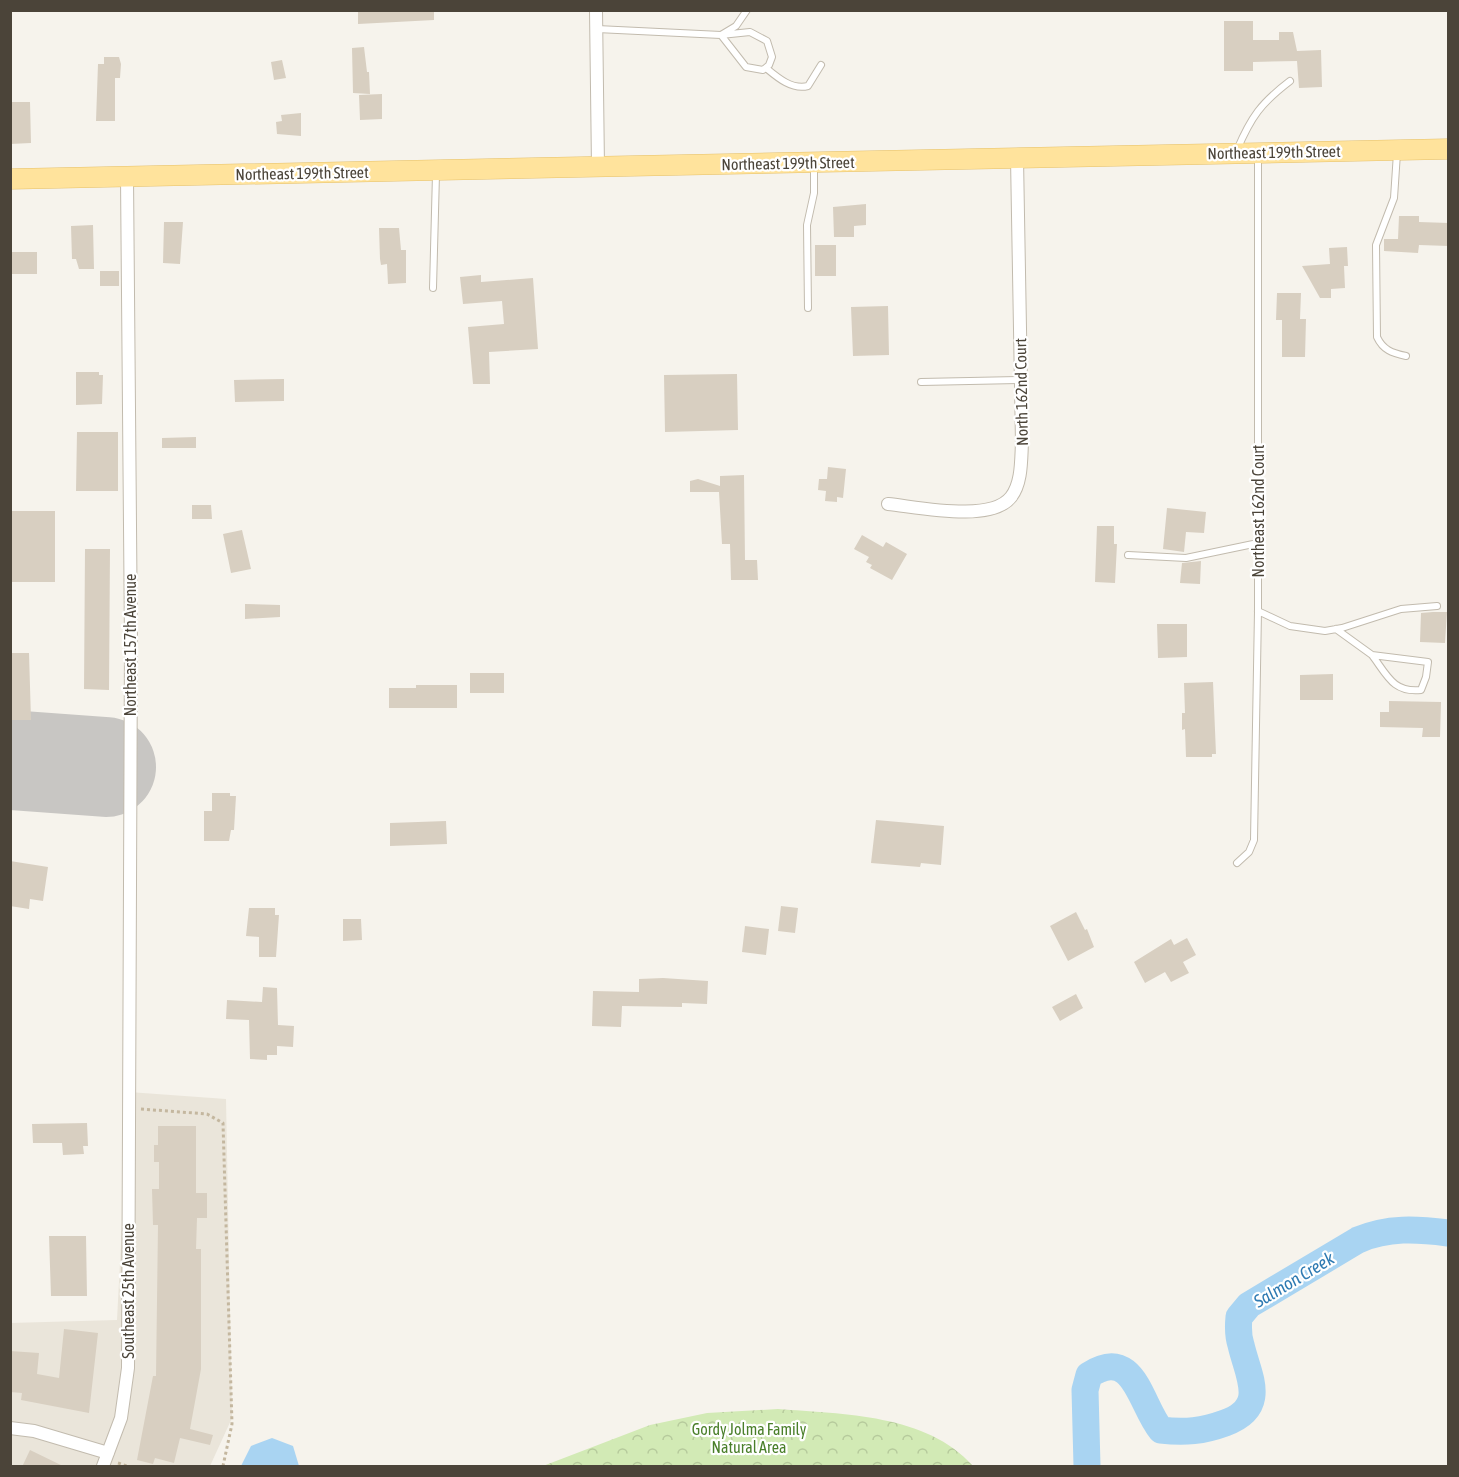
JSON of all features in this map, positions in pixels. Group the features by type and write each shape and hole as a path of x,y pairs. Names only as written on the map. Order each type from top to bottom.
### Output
{"main road":[{"name":"Northeast 199th Street","path":"10,179 1449,149"}],"street":[{"path":"596,10 598,167"},
{"name":"North 162nd Court","path":"888,504 973,512 997,508 1011,497 1020,477 1021,380 1017,158"},
{"name":"Northeast 157th Avenue","path":"127,177 131,630 129,1112"},
{"name":"Southeast 25th Avenue","path":"103,1467 121,1418 128,1368 129,1112"},
{"path":"10,1428 34,1431 108,1452"}],"lane":[{"path":"721,35 736,26 747,10"},
{"path":"596,29 721,35 750,32 767,41 772,57 766,68"},
{"path":"721,35 746,67 753,70 766,68 780,79 800,88 808,86 821,65"},
{"path":"1236,153 1250,120 1260,105 1290,81"},
{"path":"1397,150 1394,198 1376,245 1377,337 1380,344 1390,352 1406,356"},
{"name":"Northeast 162nd Court","path":"1237,863 1250,852 1254,840 1258,611 1258,153"},
{"path":"808,308 807,225 814,194 814,162"},
{"path":"433,288 436,170"},
{"path":"921,382 1021,380"},
{"path":"1128,555 1186,558 1258,543"},
{"path":"1258,611 1290,626 1324,631 1401,609 1437,606"},
{"path":"1336,629 1357,647 1372,655 1428,662 1426,677 1420,690 1406,692 1396,686 1372,655"}],"path":[{"path":"129,1112 145,1108 207,1114 223,1123 232,1424 223,1467"}],"shaded area":[{"path":"129,1092 226,1099 232,1418 210,1466 11,1466 10,1323 117,1320"}],"green space":[{"name":"Gordy Jolma Family Natural Area","path":"778,1409 856,1416 908,1426 954,1449 973,1466 543,1466 650,1425 707,1413"}],"water":[{"path":"272,1438 293,1446 299,1466 241,1466 251,1446"}],"building":[{"path":"358,10 434,10 434,20 358,24"},
{"path":"1224,21 1253,21 1253,40 1279,40 1279,32 1293,32 1297,51 1321,50 1322,87 1299,88 1297,61 1253,62 1253,71 1224,71"},
{"path":"364,47 370,94 353,93 352,48"},
{"path":"104,57 119,57 121,64 120,78 115,78 115,121 96,121 98,64 104,64"},
{"path":"282,60 286,78 274,80 271,62"},
{"path":"382,94 382,119 360,120 359,95"},
{"path":"10,102 30,102 31,143 10,144"},
{"path":"301,113 301,136 277,134 276,122 282,121 281,115"},
{"path":"866,204 866,225 854,226 854,237 834,237 833,207"},
{"path":"1399,216 1419,216 1419,222 1449,223 1449,246 1419,245 1418,253 1384,251 1384,239 1398,239"},
{"path":"164,222 183,222 180,264 163,263"},
{"path":"93,225 94,269 79,269 76,259 72,259 71,226"},
{"path":"379,228 399,228 401,250 406,250 406,283 388,284 387,264 381,265 380,259"},
{"path":"815,245 836,245 836,276 815,276"},
{"path":"1347,247 1348,266 1344,266 1345,288 1331,289 1331,298 1320,298 1302,266 1330,264 1329,248"},
{"path":"10,252 37,252 37,274 10,274"},
{"path":"100,271 119,271 119,286 100,286"},
{"path":"481,275 481,282 533,278 538,349 489,352 490,384 473,384 468,327 504,324 502,301 463,304 460,277"},
{"path":"1277,293 1301,293 1300,319 1306,319 1305,357 1282,357 1282,320 1276,320"},
{"path":"888,306 889,355 853,356 851,307"},
{"path":"76,372 99,372 99,375 103,375 102,404 76,405"},
{"path":"737,374 738,430 665,432 664,375"},
{"path":"284,379 284,401 235,402 234,380"},
{"path":"77,432 118,432 118,491 76,491"},
{"path":"196,437 196,448 162,448 162,438"},
{"path":"828,467 846,469 843,498 837,497 837,502 825,501 826,491 818,490 819,479 827,479"},
{"path":"744,475 745,560 757,560 758,580 731,580 730,544 722,544 719,492 690,492 690,481 698,479 720,486 720,476"},
{"path":"192,505 211,505 212,519 192,519"},
{"path":"1167,508 1206,512 1204,533 1186,532 1184,552 1163,549"},
{"path":"10,511 55,511 55,582 10,582"},
{"path":"1097,526 1114,526 1114,544 1117,544 1115,583 1095,582"},
{"path":"242,530 251,569 231,573 223,534"},
{"path":"862,535 883,547 886,542 907,554 892,580 870,568 872,565 866,562 869,557 854,549"},
{"path":"85,549 110,549 109,690 84,689"},
{"path":"1201,561 1200,584 1180,583 1182,563"},
{"path":"245,604 280,605 280,617 245,619"},
{"path":"1447,612 1445,643 1420,642 1421,613"},
{"path":"1157,624 1187,624 1187,657 1158,658"},
{"path":"10,653 29,653 31,720 10,720"},
{"path":"470,673 504,673 504,693 470,693"},
{"path":"1333,674 1333,700 1300,700 1300,675"},
{"path":"1213,682 1216,754 1212,754 1212,757 1186,757 1185,729 1182,730 1182,713 1185,713 1184,683"},
{"path":"416,685 457,685 457,708 389,708 389,688 416,688"},
{"path":"1389,701 1441,702 1440,737 1422,737 1423,728 1380,727 1380,712 1389,712"},
{"path":"212,793 230,793 230,796 236,796 234,830 231,830 229,841 204,841 204,811 212,811"},
{"path":"876,820 944,826 941,865 921,863 920,867 871,863"},
{"path":"446,821 447,844 390,846 390,823"},
{"path":"10,861 48,867 43,901 30,899 29,909 10,906"},
{"path":"781,906 798,908 795,933 778,931"},
{"path":"249,908 275,908 275,915 279,915 276,957 259,957 259,937 246,936"},
{"path":"1076,912 1085,930 1087,929 1094,947 1068,961 1050,926"},
{"path":"343,919 361,919 362,940 343,941"},
{"path":"745,926 769,929 766,955 742,952"},
{"path":"1187,938 1196,955 1183,962 1189,973 1171,982 1165,972 1145,983 1134,962 1171,939 1174,945"},
{"path":"639,979 708,981 707,1004 682,1003 682,1007 622,1006 621,1027 592,1026 593,991 639,992"},
{"path":"263,987 277,988 278,1025 294,1026 293,1047 277,1046 277,1055 267,1055 267,1060 250,1059 249,1020 226,1019 227,1000 262,1002"},
{"path":"1076,994 1083,1008 1060,1021 1052,1007"},
{"path":"87,1123 88,1146 83,1146 84,1154 63,1155 62,1143 33,1143 32,1124"},
{"path":"158,1126 196,1126 196,1193 207,1193 207,1218 197,1218 196,1249 201,1249 201,1369 190,1429 213,1435 210,1445 180,1438 174,1463 155,1458 153,1464 137,1460 153,1376 156,1376 158,1225 153,1225 152,1189 159,1189 159,1162 154,1162 154,1145 158,1145"},
{"path":"49,1236 86,1236 87,1296 51,1296"},
{"path":"64,1329 98,1333 89,1413 21,1400 22,1393 10,1392 10,1351 39,1353 37,1374 59,1378"},
{"path":"30,1450 65,1467 22,1467"}],"waterway":[{"name":"Salmon Creek","path":"1087,1466 1085,1390 1089,1375 1104,1368 1117,1367 1126,1373 1134,1382 1161,1430 1194,1431 1225,1423 1239,1416 1247,1408 1251,1399 1251,1379 1238,1328 1239,1317 1249,1305 1358,1240 1369,1236 1403,1230 1448,1233"}],"runway":[{"path":"10,760 106,767"}]}
